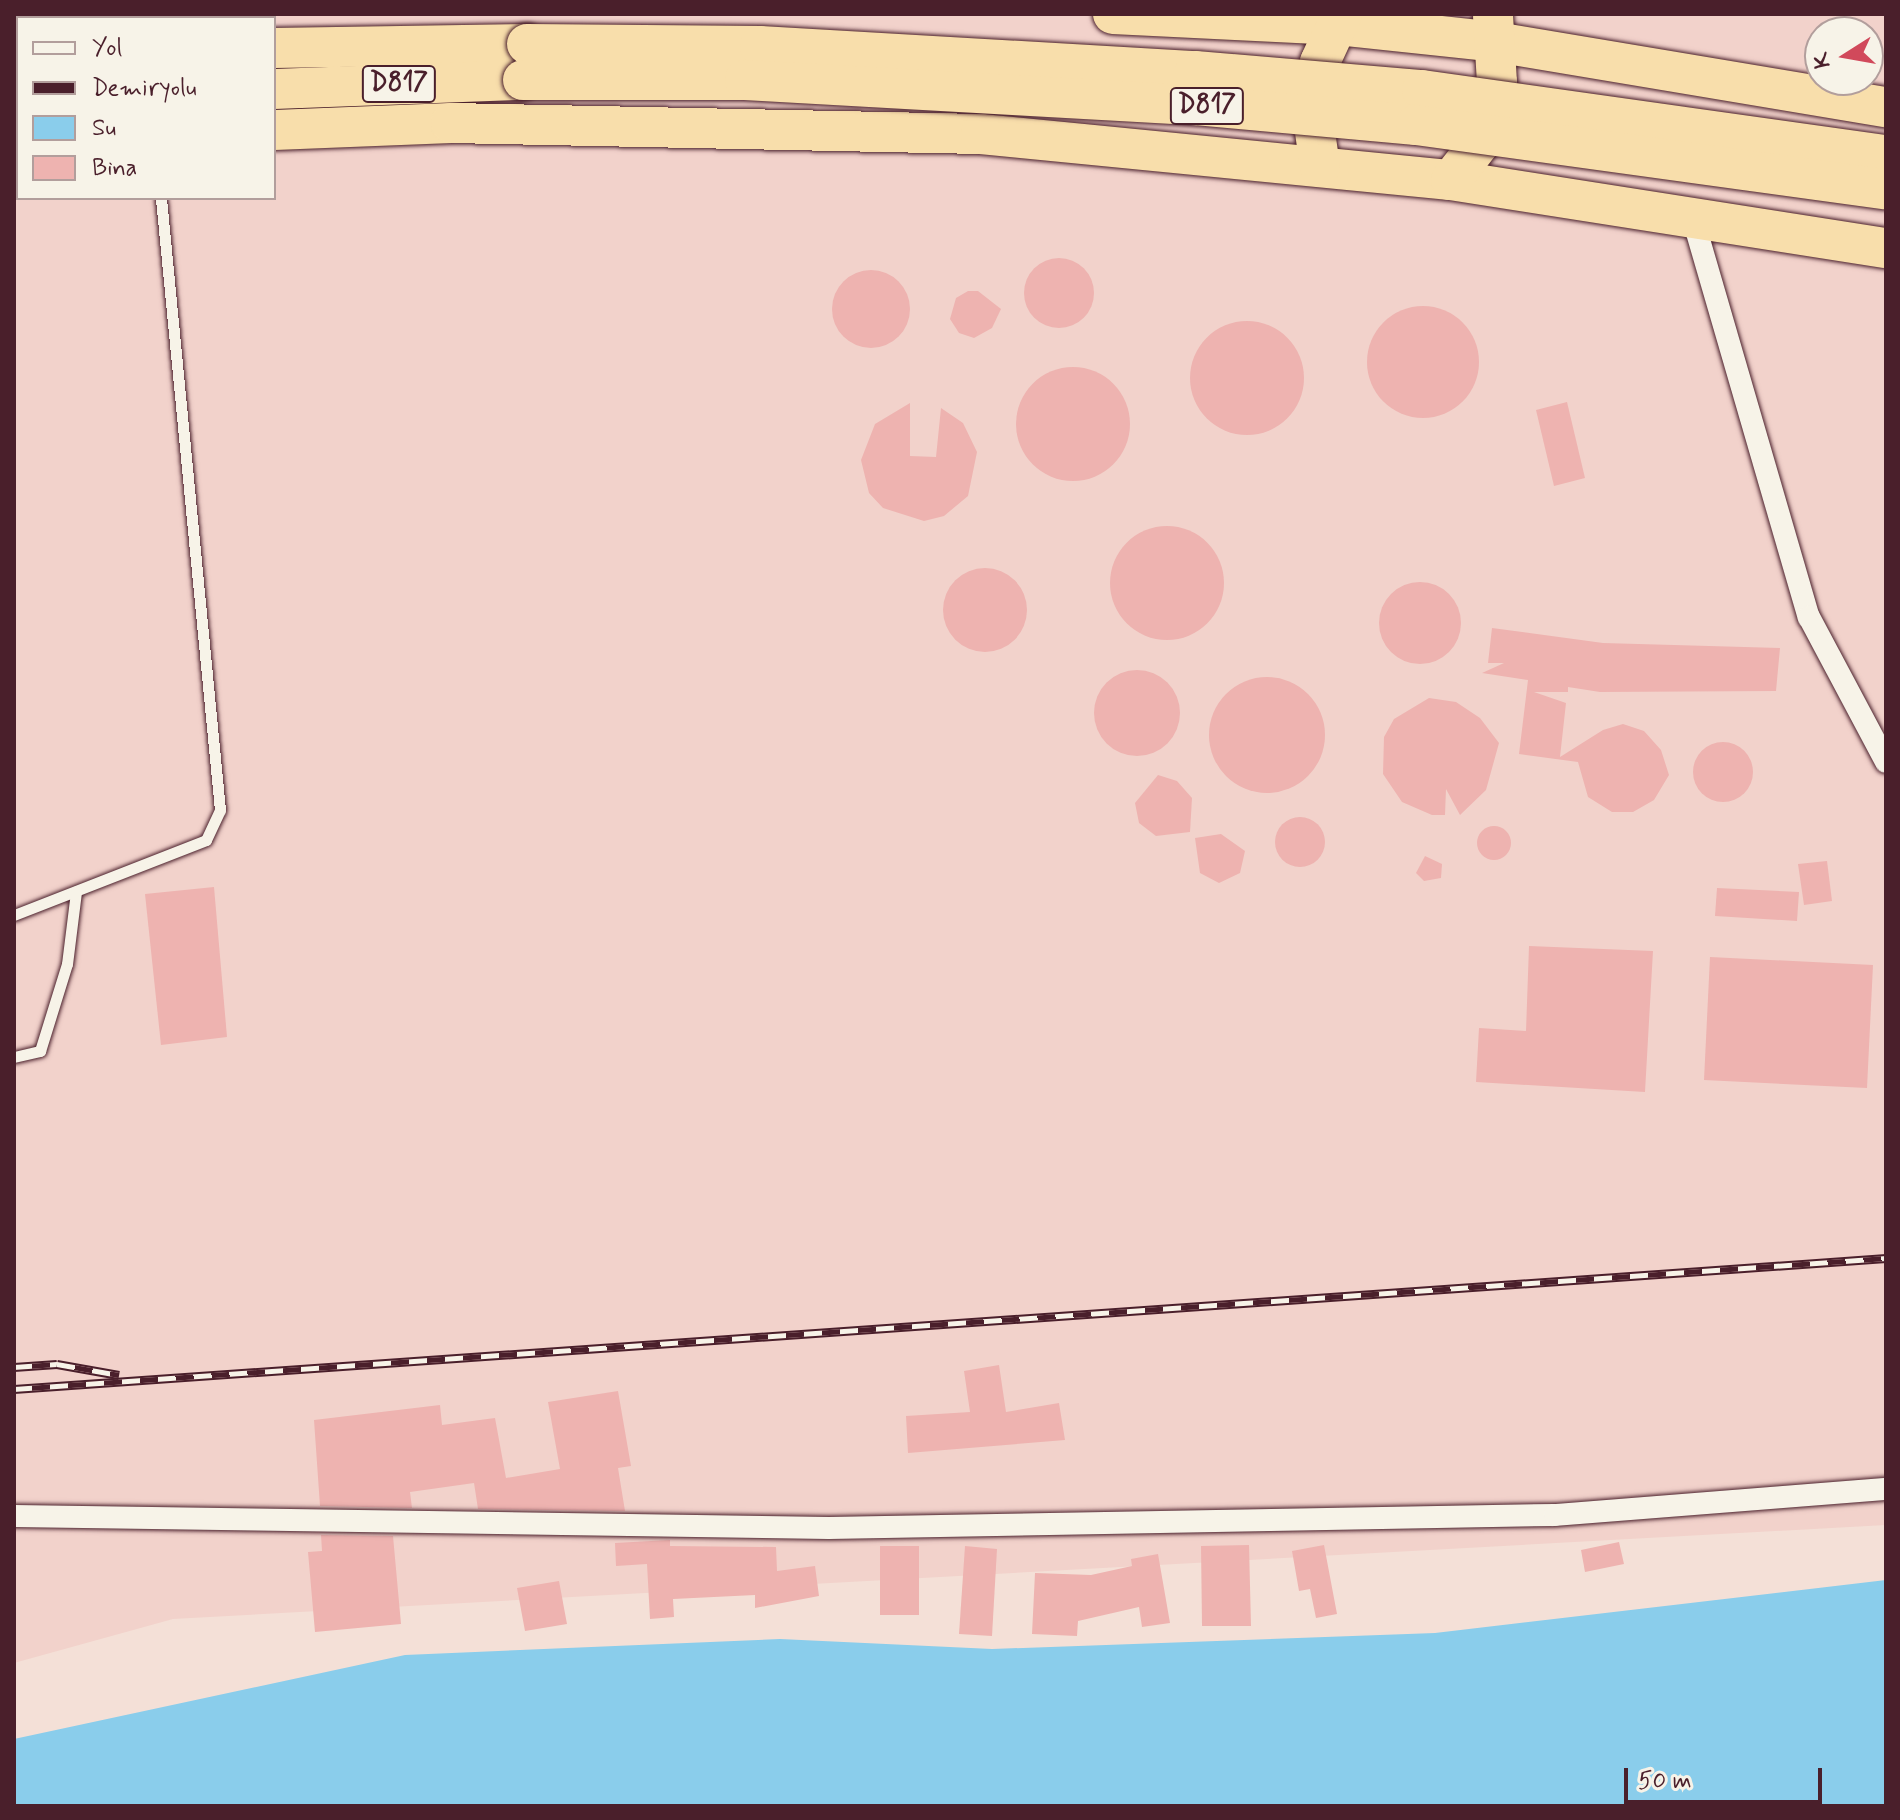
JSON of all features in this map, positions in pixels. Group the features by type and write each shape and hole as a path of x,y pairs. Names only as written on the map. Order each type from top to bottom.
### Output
{"highway":[{"path":"1113,14 1494,28 1886,107"},
{"path":"1320,167 1314,125 1320,62 1340,20"},
{"path":"1451,180 1479,144 1497,83 1494,28"},
{"name":"D817","path":"276,89 525,62 760,46 1210,72 1422,90 1886,155"},
{"name":"D817","path":"276,48 525,62 745,80 1196,105 1416,125 1886,189"},
{"path":"276,130 451,123 965,134 1451,180 1886,248"}],"street":[{"path":"1693,219 1809,617 1886,762"},
{"path":"14,1516 861,1527 1555,1515 1886,1489"}],"lane":[{"path":"14,915 206,840 220,810 161,200"},
{"path":"14,1057 40,1051 67,964 76,892"}],"shaded area":[{"path":"14,14 1886,14 1886,1525 173,1619 14,1663"}],"water":[{"path":"1886,1580 1886,1806 14,1806 14,1739 405,1655 780,1639 992,1649 1435,1633"}],"building":[{"path":"1052,258 1066,258 1088,273 1094,293 1092,306 1084,318 1066,328 1052,328 1030,313 1024,300 1024,286 1039,264"},
{"path":"863,270 879,270 893,276 904,287 910,309 904,331 893,342 879,348 863,348 849,342 838,331 832,317 832,301 838,287 849,276"},
{"path":"968,291 978,291 1001,309 992,328 974,338 959,333 950,319 956,298"},
{"path":"1423,306 1445,310 1463,322 1475,340 1479,362 1475,384 1463,402 1445,414 1423,418 1401,414 1383,402 1371,384 1367,362 1371,340 1383,322 1401,310"},
{"path":"1247,321 1269,326 1287,338 1299,356 1304,378 1299,400 1287,418 1269,430 1247,435 1225,430 1207,418 1195,400 1190,378 1195,356 1207,338 1225,326"},
{"path":"1073,367 1095,371 1113,384 1126,402 1130,424 1126,446 1113,464 1095,477 1073,481 1051,477 1033,464 1020,446 1016,424 1020,402 1033,384 1051,371"},
{"path":"1567,402 1585,478 1554,486 1536,410"},
{"path":"910,403 910,456 936,457 941,408 963,423 977,452 968,496 944,516 924,521 883,508 869,493 861,460 875,424"},
{"path":"1167,526 1189,530 1207,543 1220,561 1224,583 1220,605 1207,623 1189,636 1167,640 1145,636 1127,623 1114,605 1110,583 1114,561 1127,543 1145,530"},
{"path":"985,568 1001,571 1015,580 1024,594 1027,610 1024,626 1015,640 1001,649 985,652 969,649 955,640 946,626 943,610 946,594 955,580 969,571"},
{"path":"1420,582 1436,585 1449,594 1458,607 1461,623 1458,639 1449,652 1436,661 1420,664 1404,661 1391,652 1382,639 1379,623 1382,607 1391,594 1404,585"},
{"path":"1492,628 1603,643 1780,648 1776,691 1600,692 1568,687 1568,692 1534,692 1566,703 1560,757 1603,730 1623,724 1644,731 1661,750 1669,775 1654,800 1633,812 1612,812 1588,797 1578,762 1519,754 1528,680 1482,673 1504,663 1488,663"},
{"path":"1137,670 1161,677 1173,689 1180,713 1173,737 1161,749 1137,756 1113,749 1101,737 1094,713 1101,689 1113,677"},
{"path":"1267,677 1289,682 1308,694 1320,713 1325,735 1320,757 1308,776 1289,788 1267,793 1245,788 1226,776 1214,757 1209,735 1214,713 1226,694 1245,682"},
{"path":"1429,698 1456,702 1480,718 1499,743 1486,790 1460,815 1446,789 1445,815 1432,815 1402,802 1383,774 1384,737 1394,719"},
{"path":"1723,742 1734,744 1744,751 1751,761 1751,783 1744,793 1734,800 1723,802 1712,800 1702,793 1695,783 1693,772 1695,761 1702,751 1712,744"},
{"path":"1158,775 1177,781 1192,798 1190,832 1156,836 1139,823 1135,803"},
{"path":"1300,817 1318,824 1325,842 1318,860 1300,867 1282,860 1275,842 1282,824"},
{"path":"1494,826 1506,831 1511,843 1506,855 1494,860 1482,855 1477,843 1482,831"},
{"path":"1221,834 1245,851 1240,873 1219,883 1200,873 1195,838"},
{"path":"1425,856 1442,864 1441,878 1424,881 1416,873"},
{"path":"1827,861 1832,901 1804,905 1798,864"},
{"path":"214,887 227,1037 161,1045 145,894"},
{"path":"1717,888 1799,892 1797,921 1715,916"},
{"path":"1529,946 1653,951 1645,1092 1476,1082 1479,1028 1526,1031"},
{"path":"1710,957 1873,965 1867,1088 1704,1080"},
{"path":"999,1365 1006,1412 1059,1403 1065,1440 908,1453 906,1416 970,1412 964,1371"},
{"path":"618,1391 631,1466 618,1468 625,1511 478,1509 474,1483 410,1492 412,1508 320,1506 314,1420 440,1405 442,1425 495,1418 506,1478 560,1469 548,1402"},
{"path":"321,1535 393,1536 401,1624 315,1632 308,1552 322,1551"},
{"path":"670,1540 670,1546 776,1547 777,1571 815,1566 819,1596 755,1608 755,1595 673,1599 674,1617 650,1619 647,1564 616,1566 615,1543"},
{"path":"1619,1542 1624,1564 1585,1572 1581,1550"},
{"path":"1249,1545 1251,1626 1202,1626 1201,1546"},
{"path":"1324,1545 1337,1614 1316,1618 1310,1589 1299,1591 1292,1551"},
{"path":"880,1546 919,1546 919,1615 880,1615"},
{"path":"965,1546 997,1549 992,1636 959,1634"},
{"path":"1158,1554 1170,1623 1142,1627 1139,1607 1078,1621 1077,1636 1032,1634 1035,1573 1091,1575 1132,1566 1131,1559"},
{"path":"559,1581 567,1624 525,1631 517,1588"}],"railway":[{"path":"14,1389 1886,1258"},
{"path":"14,1367 57,1364 119,1375"}]}
